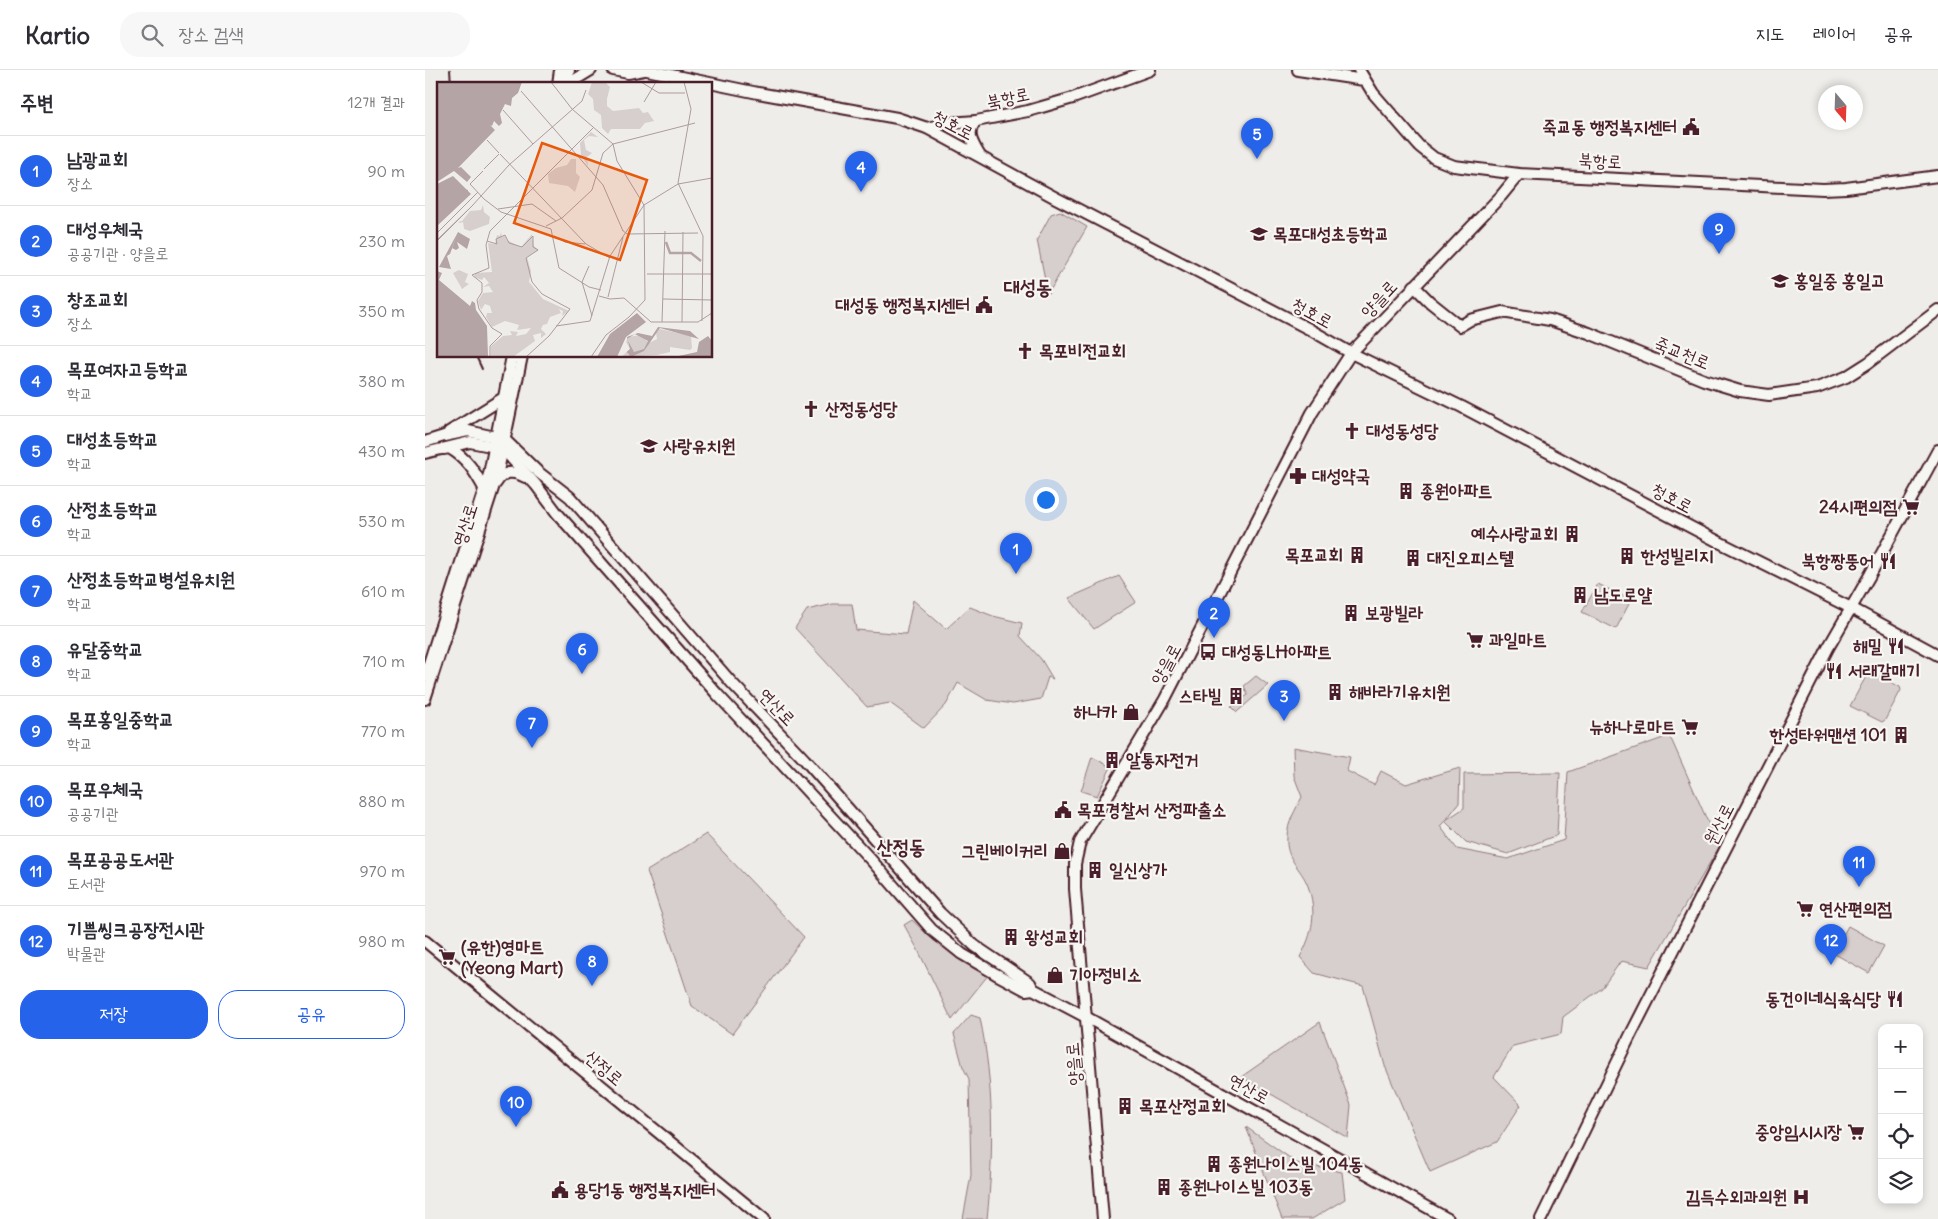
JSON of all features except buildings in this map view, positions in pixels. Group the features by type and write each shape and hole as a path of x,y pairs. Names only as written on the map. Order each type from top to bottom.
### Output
{"street":[{"path":"570,82 591,70"},
{"name":"청호로","path":"613,70 628,73 646,70 704,82"},
{"name":"북항로","path":"927,128 1028,111 1073,98 1150,70"},
{"path":"1298,70 1364,80"},
{"name":"북항로","path":"1359,70 1364,80 1419,146 1433,158 1463,168 1519,174 1823,189 1847,188 1938,176"},
{"name":"청호로","path":"713,84 889,116 927,128 1054,197 1309,328 1351,353 1463,407 1938,655"},
{"path":"976,121 970,133 980,157"},
{"name":"양을로","path":"1103,1219 1075,890 1075,864 1080,842 1165,699 1312,413 1351,353 1495,202 1519,174"},
{"name":"죽교천로","path":"1414,286 1425,298 1460,326 1470,320 1502,312 1550,320 1704,380 1740,391 1769,396 1811,389 1846,377 1938,310"},
{"name":"영산로","path":"499,443 512,358"},
{"name":"영산로","path":"425,699 489,488 521,358"},
{"path":"426,449 440,437 505,397"},
{"path":"440,437 468,431 499,443"},
{"path":"426,449 469,442 499,443"},
{"name":"연산로","path":"499,443 536,485 557,513 711,686 872,861 932,930 962,954 996,974 1026,990 1033,989"},
{"name":"연산로","path":"499,443 570,497 731,682 805,760 940,913 975,946 1030,983 1033,989 1448,1219"},
{"path":"426,449 449,448 459,453 489,488 500,477 507,473 515,472 536,485"},
{"name":"원산로","path":"1541,1219 1617,1061 1828,648 1938,450"},
{"name":"영산로","path":"425,676 489,488"},
{"name":"산정로","path":"425,941 763,1219"}],"shaded area":[{"path":"1060,211 1087,227 1048,294 1037,240 1051,214"},
{"path":"1119,576 1136,602 1094,629 1069,598"},
{"path":"1598,584 1631,600 1616,629 1582,612"},
{"path":"913,600 946,629 970,607 993,616 1022,623 1020,636 1041,659 1053,679 1048,677 1041,699 1013,704 987,700 958,683 946,705 924,728 890,703 867,707 795,628 807,610 833,604 852,604 856,630 906,634"},
{"path":"1869,671 1900,687 1901,690 1885,720 1882,722 1850,706"},
{"path":"1256,676 1268,685 1237,712 1231,706 1248,695 1244,686"},
{"path":"1669,737 1672,741 1719,847 1649,967 1621,961 1602,988 1563,1017 1561,1034 1513,1046 1494,1077 1521,1105 1497,1142 1430,1172 1385,1066 1363,986 1314,973 1300,957 1311,931 1313,913 1308,886 1291,858 1287,845 1287,832 1292,816 1302,797 1294,776 1293,747 1350,757 1347,771 1374,785 1381,771 1406,784 1460,768 1459,803 1446,820 1464,808 1464,774 1560,773 1557,835 1508,854 1466,842 1445,821 1440,826 1457,849 1508,859 1564,840 1568,772"},
{"path":"1092,757 1111,767 1097,796 1081,791"},
{"path":"706,834 804,937 732,1034 692,1006 647,871"},
{"path":"912,920 934,941 989,974 952,1020 904,925"},
{"path":"1848,926 1884,946 1869,973 1833,953"},
{"path":"971,1015 980,1018 985,1043 990,1093 992,1143 987,1219 963,1219 971,1175 969,1079 963,1067 954,1034"},
{"path":"1320,1022 1351,1105 1348,1138 1241,1077"},
{"path":"1246,1127 1297,1163 1342,1172 1345,1199 1312,1219 1282,1219"}],"railway":[{"path":"450,70 451,82"},
{"path":"477,358 482,369"}],"place":[{"name":"죽교동 행정복지센터","path":"1691,127"},
{"name":"대성초등학교","path":"1257,159"},
{"name":"목포여자고등학교","path":"861,192"},
{"name":"목포대성초등학교","path":"1259,234"},
{"name":"목포홍일중학교","path":"1719,254"},
{"name":"홍일중 홍일고","path":"1780,281"},
{"name":"대성동 행정복지센터","path":"984,305"},
{"name":"목포비전교회","path":"1025,351"},
{"name":"산정동성당","path":"811,409"},
{"name":"대성동성당","path":"1352,431"},
{"name":"사랑유치원","path":"649,446"},
{"name":"대성약국","path":"1298,476"},
{"name":"종원아파트","path":"1406,491"},
{"name":"24시편의점","path":"1911,507"},
{"name":"예수사랑교회","path":"1572,534"},
{"name":"목포교회","path":"1357,555"},
{"name":"한성빌리지","path":"1627,556"},
{"name":"대진오피스텔","path":"1413,558"},
{"name":"북항짱뚱어","path":"1888,561"},
{"name":"남광교회","path":"1016,574"},
{"name":"남도로얄","path":"1580,595"},
{"name":"보광빌라","path":"1351,613"},
{"name":"대성우체국","path":"1214,638"},
{"name":"과일마트","path":"1475,640"},
{"name":"해밀","path":"1896,646"},
{"name":"대성동LH아파트","path":"1208,652"},
{"name":"서래갈매기","path":"1834,671"},
{"name":"산정초등학교","path":"582,674"},
{"name":"해바라기유치원","path":"1335,692"},
{"name":"스타빌","path":"1236,696"},
{"name":"하나카","path":"1131,712"},
{"name":"창조교회","path":"1284,721"},
{"name":"뉴하나로마트","path":"1690,727"},
{"name":"한성타워맨션 101","path":"1901,735"},
{"name":"산정초등학교병설유치원","path":"532,748"},
{"name":"알통자전거","path":"1112,760"},
{"name":"목포경찰서 산정파출소","path":"1063,810"},
{"name":"그린베이커리","path":"1062,851"},
{"name":"일신상가","path":"1095,870"},
{"name":"목포공공도서관","path":"1859,887"},
{"name":"연산편의점","path":"1805,909"},
{"name":"왕성교회","path":"1011,937"},
{"name":"(유한)영마트 (Yeong Mart)","path":"447,957"},
{"name":"기쁨씽크공장전시관","path":"1831,965"},
{"name":"기아정비소","path":"1055,975"},
{"name":"유달중학교","path":"592,986"},
{"name":"동건이네식육식당","path":"1895,999"},
{"name":"목포산정교회","path":"1125,1106"},
{"name":"목포우체국","path":"516,1127"},
{"name":"중앙임시시장","path":"1856,1132"},
{"name":"종원나이스빌 104동","path":"1214,1164"},
{"name":"종원나이스빌 103동","path":"1164,1187"},
{"name":"용당1동 행정복지센터","path":"560,1190"},
{"name":"김득수외과의원","path":"1801,1197"}],"district":[{"name":"대성동","path":"1028,287"},
{"name":"산정동","path":"901,847"}]}
